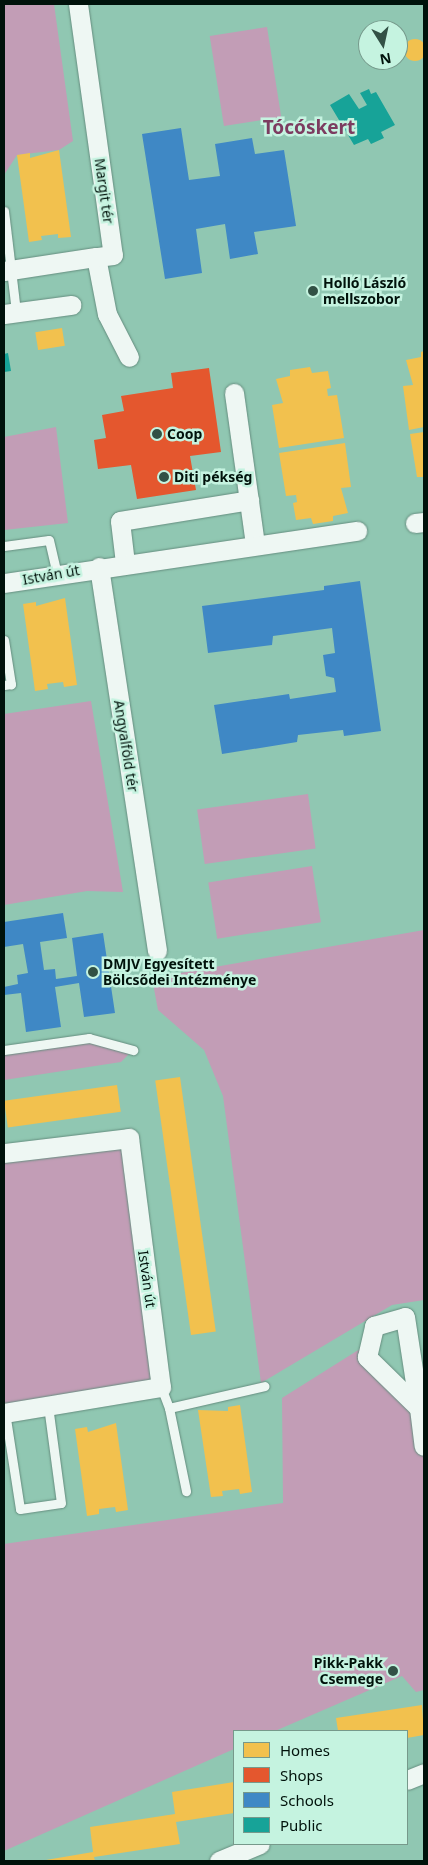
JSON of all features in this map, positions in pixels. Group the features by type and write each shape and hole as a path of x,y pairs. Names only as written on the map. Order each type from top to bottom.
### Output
{"street":[{"name":"Margit tér","path":"80,4 113,255 96,258"},
{"path":"7,271 96,258 107,314 129,357"},
{"path":"10,313 71,305"},
{"path":"234,393 255,544"},
{"path":"125,563 120,521 249,500"},
{"path":"98,567 357,531"},
{"name":"István út","path":"4,584 98,567"},
{"name":"Angyalföld tér","path":"98,567 157,951"},
{"name":"István út","path":"4,1153 129,1138 161,1387"},
{"path":"4,1413 161,1387"},
{"path":"419,1408 424,1446"},
{"path":"408,1780 424,1773"},
{"path":"219,1861 258,1845"}],"lane":[{"path":"4,211 10,313"},
{"path":"4,546 49,540 57,574"},
{"path":"4,640 10,684 4,685"},
{"path":"4,1050 89,1038 133,1050"},
{"path":"170,1408 265,1386"},
{"path":"161,1387 170,1408 186,1491"},
{"path":"4,1413 20,1509 61,1503 48,1406"}],"shaded area":[{"path":"4,4 54,4 73,141 59,150 17,155 4,175"},
{"path":"267,27 281,117 224,126 210,36"},
{"path":"56,427 68,523 4,530 4,437"},
{"path":"91,701 123,892 87,891 4,905 4,714"},
{"path":"308,794 316,848 205,864 197,810"},
{"path":"312,866 321,922 217,939 208,882"},
{"path":"424,930 424,1300 392,1305 261,1383 223,1096 204,1050 158,1010 152,978"},
{"path":"89,1038 133,1050 121,1062 4,1080 4,1050"},
{"path":"129,1138 161,1387 4,1411 4,1153"},
{"path":"371,1342 368,1357 419,1408 424,1446 424,1690 416,1692 402,1676 277,1730 233,1730 233,1749 4,1851 4,1544 283,1503 282,1398"}],"building: Homes":[{"path":"415,39 419,40 426,50 423,58 415,61 408,58 408,42"},
{"path":"59,150 71,237 58,238 58,234 41,236 42,240 29,242 17,155 30,153 30,158"},
{"path":"62,328 65,346 38,350 35,332"},
{"path":"424,351 424,427 409,430 403,386 413,385 406,360 421,357 421,352"},
{"path":"310,367 312,373 328,371 331,388 327,389 328,396 337,395 344,438 279,448 272,405 283,403 276,379 290,376 290,370"},
{"path":"424,432 424,477 417,477 410,434"},
{"path":"345,443 351,487 341,488 348,513 333,516 333,521 313,524 311,518 296,520 293,503 297,502 296,495 286,496 279,453"},
{"path":"65,598 77,685 64,687 63,682 47,684 48,689 35,691 23,604 36,602 36,606"},
{"path":"180,1077 216,1331 191,1335 155,1080"},
{"path":"117,1085 121,1112 8,1128 4,1101"},
{"path":"240,1405 252,1492 240,1494 239,1489 222,1491 223,1496 211,1497 198,1410 228,1411 228,1407"},
{"path":"116,1423 128,1510 116,1512 115,1507 99,1509 99,1514 87,1516 75,1429 87,1427 88,1432"},
{"path":"422,1705 424,1735 408,1738 408,1730 338,1730 336,1718"},
{"path":"233,1782 233,1813 176,1822 180,1844 94,1857 95,1861 40,1861 93,1852 90,1827 175,1814 172,1792"}],"building: Shops":[{"path":"209,368 221,452 190,456 196,490 137,499 131,465 98,469 94,440 106,438 102,415 124,411 121,396 173,388 171,373"}],"building: Schools":[{"path":"181,128 189,180 220,176 215,144 252,138 255,154 284,150 296,226 254,232 258,254 230,259 225,224 196,229 202,273 165,279 142,134"},
{"path":"360,581 381,731 344,736 343,730 298,735 297,742 222,754 214,705 289,694 290,699 336,692 334,678 326,676 323,655 335,653 332,628 273,636 272,645 208,653 202,606 324,590 324,586"},
{"name":"DMJV Egyesített Bölcsődei Intézménye","path":"63,913 67,938 40,942 44,970 55,969 56,979 77,976 72,938 103,933 115,1013 84,1017 79,983 55,987 61,1027 26,1032 21,993 4,995 4,987 18,984 17,975 28,973 23,944 4,947 4,922"}],"building: Public":[{"path":"369,89 371,94 376,92 395,125 381,132 384,138 371,144 368,139 354,145 330,105 349,94 359,109 367,105 360,93"},
{"path":"8,353 11,371 4,372 4,354"}],"place":[{"name":"Holló László mellszobor","path":"313,291"},
{"name":"Coop","path":"157,434"},
{"name":"Diti pékség","path":"164,477"},
{"name":"DMJV Egyesített Bölcsődei Intézménye","path":"93,972"},
{"name":"Pikk-Pakk Csemege","path":"393,1671"}],"district":[{"name":"Tócóskert","path":"309,128"}]}
